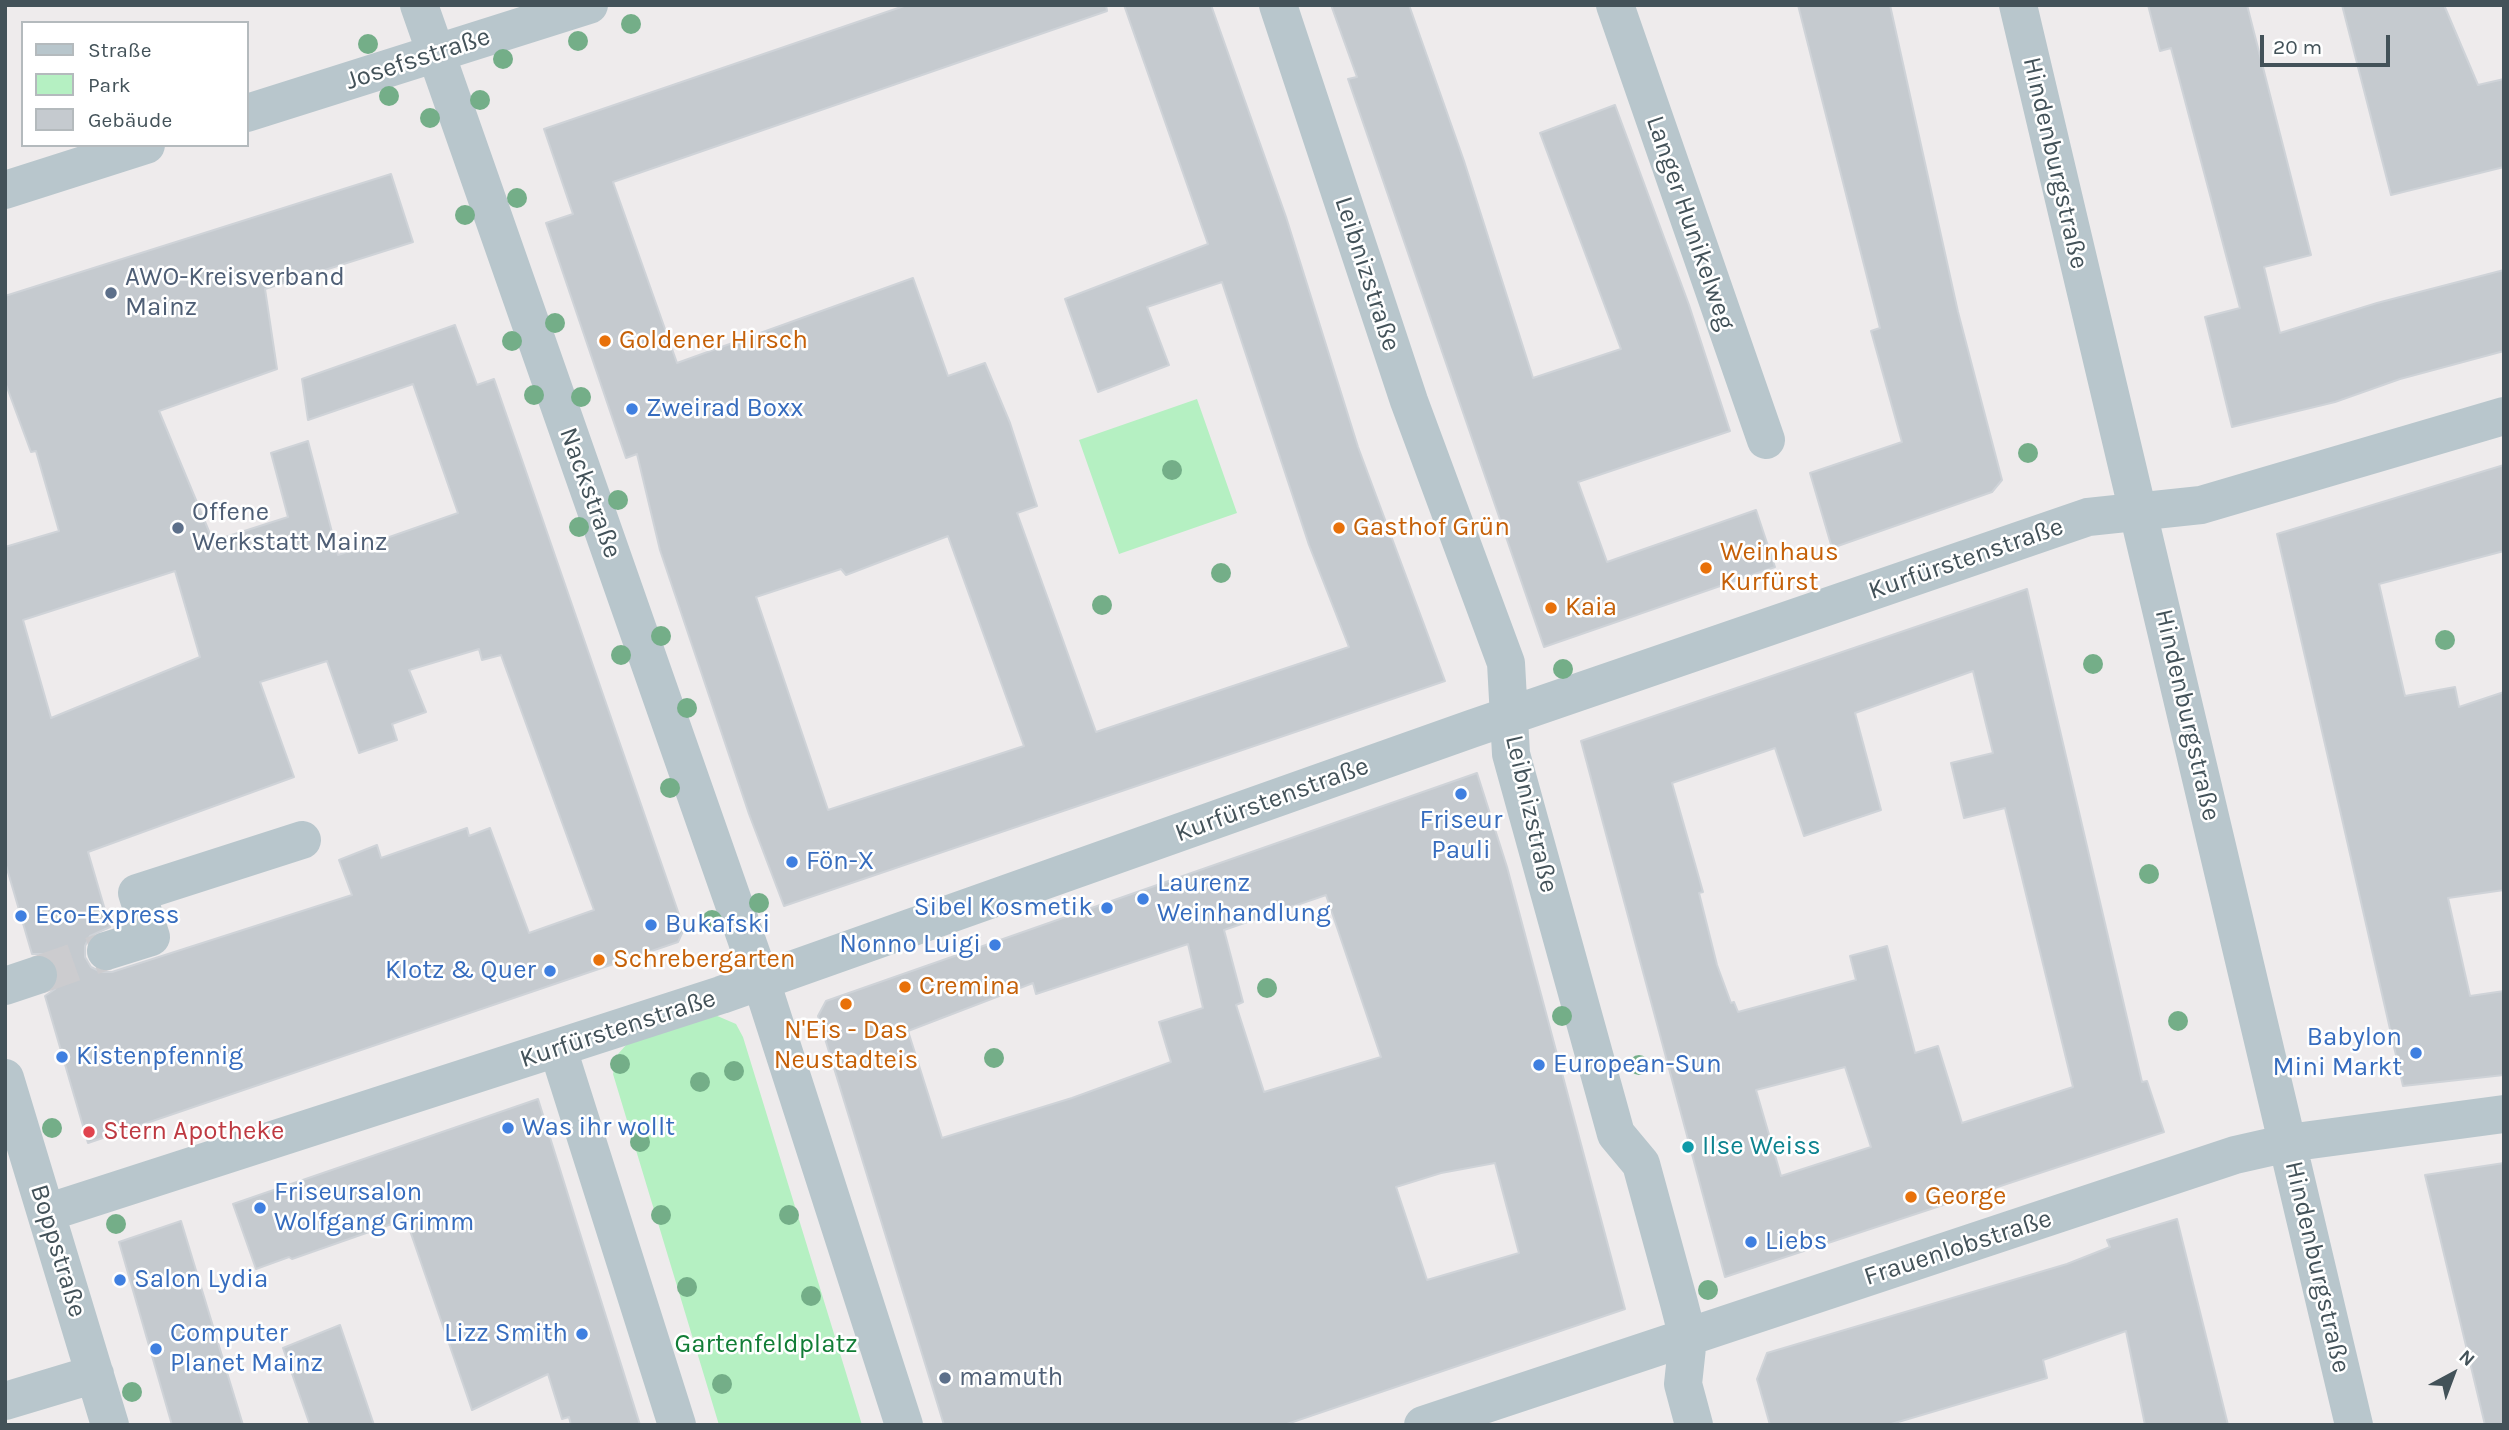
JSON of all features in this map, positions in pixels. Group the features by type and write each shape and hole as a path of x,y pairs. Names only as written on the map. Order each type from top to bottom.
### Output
{"street":[{"name":"Nackstraße","path":"419,5 761,981"},
{"name":"Josefsstraße","path":"248,113 589,5"},
{"name":"Leibnizstraße","path":"1278,5 1409,401 1506,663 1511,754 1616,1134 1641,1164 1688,1338 1683,1384 1694,1425"},
{"name":"Langer Hunikelweg","path":"1615,5 1766,440"},
{"name":"Hindenburgstraße","path":"2018,5 2354,1425"},
{"path":"5,190 140,147"},
{"name":"Kurfürstenstraße","path":"46,1213 761,981 1509,716 2088,517 2201,505 2504,416"},
{"path":"106,951 151,937 137,893 302,840"},
{"path":"761,981 904,1425"},
{"path":"558,1049 677,1425"},
{"name":"Boppstraße","path":"5,1078 110,1425"},
{"name":"Frauenlobstraße","path":"1423,1425 2235,1155 2288,1143 2504,1114"},
{"path":"5,1401 94,1374"}],"green space":[{"path":"1197,399 1237,513 1119,554 1079,440"},
{"name":"Gartenfeldplatz","path":"715,1015 736,1024 743,1037 862,1425 719,1425 613,1074 618,1054 627,1044"}],"building":[{"path":"907,5 1106,5 1107,11 613,182 677,363 913,278 948,376 985,363 1010,423 1037,506 1017,513 1096,732 1349,647 1309,545 1222,282 1147,307 1169,365 1098,392 1065,299 1208,244 1124,5 1211,5 1286,217 1358,447 1445,681 784,906 749,814 660,550 637,454 626,458 546,223 573,214 544,129","holes":["948,536 1024,746 828,810 756,597 841,569 846,575"]},
{"path":"1331,5 1409,5 1464,161 1533,378 1621,349 1540,133 1615,105 1689,305 1730,431 1578,482 1607,562 1756,510 1775,567 1544,647 1348,79 1357,77"},
{"path":"1798,5 1890,5 1958,312 2002,480 1992,492 1832,548 1810,473 1902,442 1871,331 1880,328"},
{"path":"2148,5 2247,5 2311,255 2264,267 2280,333 2377,303 2504,270 2504,351 2400,379 2335,402 2232,427 2205,317 2240,308 2171,48 2160,51"},
{"path":"2342,5 2444,5 2478,85 2504,79 2504,167 2391,195"},
{"path":"391,174 413,242 265,289 277,369 159,411 213,541 288,517 271,453 308,441 338,555 458,513 413,384 308,420 302,379 455,325 477,385 494,379 684,929 678,942 88,1143 45,996 55,989 59,969 52,958 43,954 32,954 5,862 5,547 59,531 36,451 31,452 5,382 5,296","holes":["175,571 200,657 51,718 23,620","479,649 482,660 501,655 594,910 529,933 490,828 469,836 467,828 381,858 377,845 339,860 352,895 112,972 101,972 91,967 85,957 85,946 90,936 110,927 88,852 294,777 260,682 327,661 359,753 397,740 392,724 426,712 409,670"]},
{"path":"2504,465 2504,551 2379,584 2405,696 2455,687 2459,707 2504,692 2504,890 2448,898 2470,996 2504,991 2504,1075 2403,1086 2277,534"},
{"path":"2027,589 2142,1082 2147,1081 2164,1132 1725,1277 1581,741","holes":["1973,671 1993,753 1951,763 1964,818 2005,808 2073,1087 1962,1123 1938,1046 1915,1053 1887,946 1850,956 1856,980 1738,1012 1734,1002 1731,1003 1717,965 1699,893 1703,892 1672,783 1775,748 1804,836 1881,810 1855,713","1845,1067 1871,1147 1781,1176 1756,1090"]},
{"path":"1477,773 1507,867 1625,1309 1284,1425 944,1425 818,1016 826,1001","holes":["1326,895 1381,1057 1264,1092 1236,1005 1243,1002 1224,930","1188,944 1203,1008 1159,1022 1171,1062 1072,1098 942,1138 908,1031 1033,983 1036,994","1495,1163 1519,1253 1427,1280 1396,1187 1441,1173"]},
{"path":"538,1099 640,1425 571,1425 569,1417 562,1419 548,1374 472,1410 406,1219 256,1269 233,1204"},
{"path":"2504,1163 2504,1425 2485,1425 2425,1175"},
{"path":"2177,1219 2228,1425 2145,1425 2126,1331 2043,1360 2047,1378 1888,1425 1770,1425 1757,1379 1767,1353 2067,1264 2110,1247 2107,1240"},
{"path":"181,1221 243,1425 172,1425 119,1242"},
{"path":"340,1325 374,1425 310,1425 283,1348"}],"tunnel":[{"path":"38,975 106,951"}],"place":[{"name":"AWO-Kreisverband Mainz","path":"111,293"},
{"name":"Goldener Hirsch","path":"605,341"},
{"name":"Zweirad Boxx","path":"632,409"},
{"name":"Offene Werkstatt Mainz","path":"178,528"},
{"name":"Gasthof Grün","path":"1339,528"},
{"name":"Weinhaus Kurfürst","path":"1706,568"},
{"name":"Kaia","path":"1551,608"},
{"name":"Friseur Pauli","path":"1461,794"},
{"name":"Fön-X","path":"792,862"},
{"name":"Laurenz Weinhandlung","path":"1143,899"},
{"name":"Sibel Kosmetik","path":"1107,908"},
{"name":"Eco-Express","path":"21,916"},
{"name":"Bukafski","path":"651,925"},
{"name":"Nonno Luigi","path":"995,945"},
{"name":"Schrebergarten","path":"599,960"},
{"name":"Klotz & Quer","path":"550,971"},
{"name":"Cremina","path":"905,987"},
{"name":"N'Eis - Das Neustadteis","path":"846,1004"},
{"name":"Babylon Mini Markt","path":"2416,1053"},
{"name":"Kistenpfennig","path":"62,1057"},
{"name":"European-Sun","path":"1539,1065"},
{"name":"Was ihr wollt","path":"508,1128"},
{"name":"Stern Apotheke","path":"89,1132"},
{"name":"Ilse Weiss","path":"1688,1147"},
{"name":"George","path":"1911,1197"},
{"name":"Friseursalon Wolfgang Grimm","path":"260,1208"},
{"name":"Liebs","path":"1751,1242"},
{"name":"Salon Lydia","path":"120,1280"},
{"name":"Lizz Smith","path":"582,1334"},
{"name":"Computer Planet Mainz","path":"156,1349"},
{"name":"mamuth","path":"945,1378"}]}
